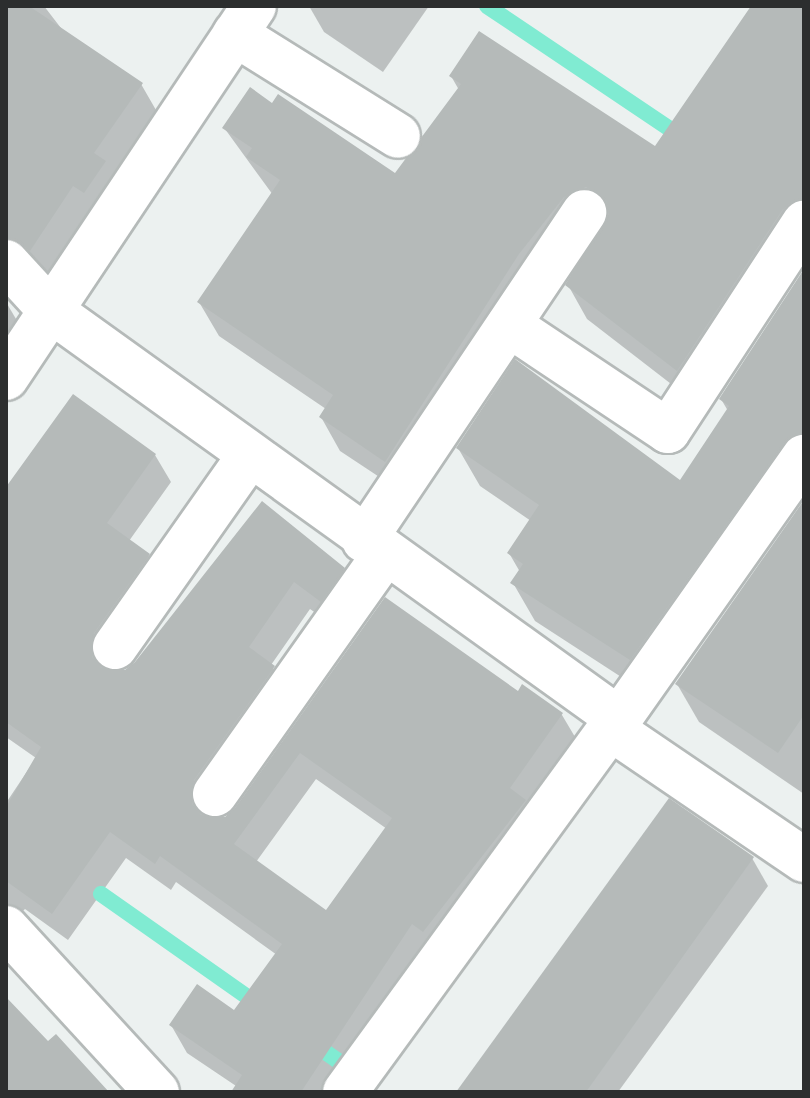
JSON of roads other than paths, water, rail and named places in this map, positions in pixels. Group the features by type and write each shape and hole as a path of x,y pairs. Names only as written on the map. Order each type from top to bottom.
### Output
{"street":[{"path":"6,378 245,20 398,136"},
{"path":"215,794 374,547 509,325 584,212"},
{"path":"509,325 668,431 804,223"},
{"path":"6,262 50,310 804,860"},
{"path":"115,647 249,456"},
{"path":"345,1092 615,723 804,457"},
{"path":"6,928 157,1092"}],"waterway":[{"path":"487,6 685,139"},
{"path":"101,894 263,1008"},
{"path":"311,1042 338,1061"}]}
